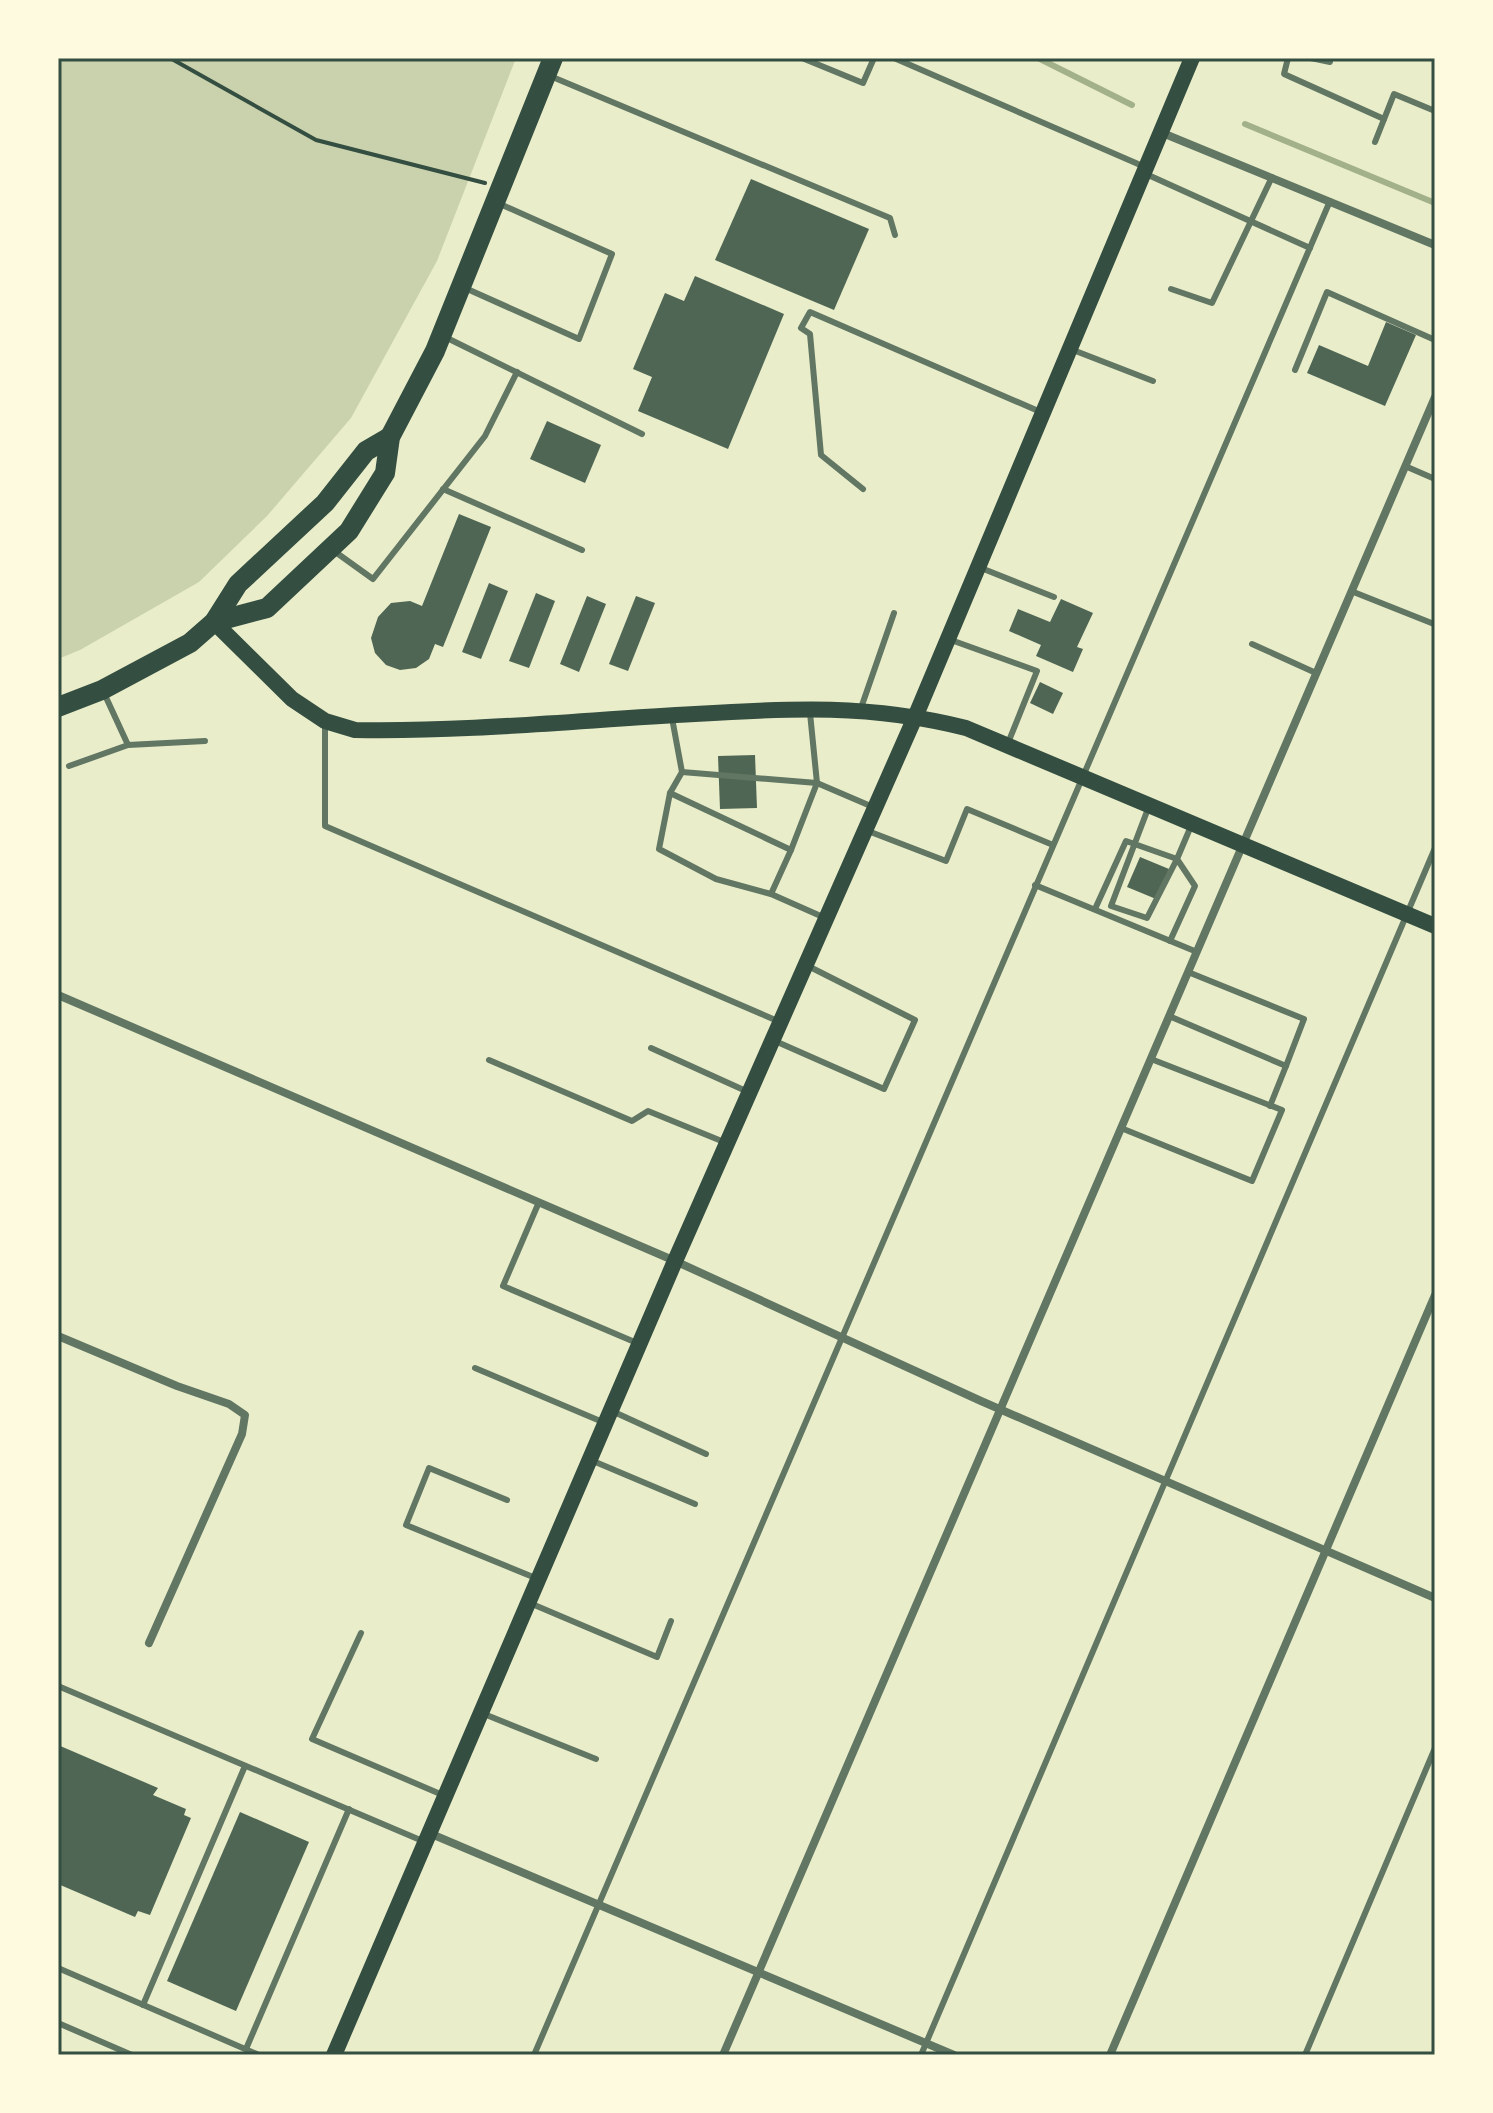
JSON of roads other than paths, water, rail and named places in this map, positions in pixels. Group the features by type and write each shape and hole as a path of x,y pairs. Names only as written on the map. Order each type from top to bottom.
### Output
{"main road":[{"path":"334,2055 675,1261 916,715 1192,58"},
{"path":"214,622 267,608 349,531 385,473 390,437 413,399 442,336 550,66"},
{"path":"58,707 102,690 190,643 214,622 238,584 325,503 366,451 390,437"},
{"path":"214,622 292,699 325,721 355,730 810,709 861,708 916,715 966,728 1435,926"}],"street":[{"path":"1160,132 1435,245"},
{"path":"723,2055 1435,397"},
{"path":"58,995 675,1261 1001,1409 1435,1598"},
{"path":"1110,2055 1435,1295"},
{"path":"58,1336 177,1386 229,1404 245,1415 242,1434 149,1643"},
{"path":"427,1838 599,1903 954,2055"}],"lane":[{"path":"802,58 863,83 874,58"},
{"path":"894,58 1310,248"},
{"path":"1288,58 1284,74 1384,119"},
{"path":"1311,58 1330,62"},
{"path":"550,66 890,218 895,235"},
{"path":"1375,142 1394,94 1435,111"},
{"path":"1171,289 1212,303 1272,177"},
{"path":"462,287 579,339 612,254 499,195"},
{"path":"534,2055 1330,201"},
{"path":"1295,370 1327,292 1435,340"},
{"path":"863,489 821,455 810,334 801,328 810,312 1043,413"},
{"path":"442,336 642,434"},
{"path":"1070,349 1153,381"},
{"path":"331,549 373,579 485,436 517,372"},
{"path":"1405,466 1435,479"},
{"path":"443,489 582,550"},
{"path":"978,567 1054,597"},
{"path":"1351,591 1434,624"},
{"path":"861,708 894,613"},
{"path":"948,639 1037,671 1007,745"},
{"path":"1252,644 1316,673"},
{"path":"102,690 128,745"},
{"path":"771,894 817,783 810,709"},
{"path":"671,715 682,772 670,793 659,849 716,879 771,894 826,918"},
{"path":"325,721 325,826 780,1022"},
{"path":"69,766 128,745 205,741"},
{"path":"682,772 817,783 875,808"},
{"path":"670,793 791,850"},
{"path":"1150,804 1111,906 1147,918 1192,822"},
{"path":"865,830 946,861 967,809 1053,845"},
{"path":"1095,909 1126,841 1177,859 1195,886 1170,941"},
{"path":"921,2055 1435,848"},
{"path":"1035,885 1197,952"},
{"path":"773,1040 884,1089 915,1020 806,965"},
{"path":"1188,972 1304,1019 1270,1106"},
{"path":"1169,1016 1286,1066"},
{"path":"651,1048 749,1093"},
{"path":"1121,1128 1252,1181 1282,1110 1151,1059"},
{"path":"489,1060 632,1121 648,1111 727,1144"},
{"path":"539,1202 503,1286 639,1344"},
{"path":"475,1368 706,1454"},
{"path":"590,1459 695,1504"},
{"path":"507,1500 429,1468 406,1525 538,1579"},
{"path":"528,1602 657,1657 671,1621"},
{"path":"361,1633 312,1739 445,1796"},
{"path":"58,1686 349,1809 427,1838"},
{"path":"480,1713 596,1759"},
{"path":"1305,2055 1435,1748"},
{"path":"143,2005 245,1766"},
{"path":"246,2049 349,1809"},
{"path":"58,1968 259,2055"},
{"path":"58,2023 132,2055"}],"waterway":[{"path":"1038,58 1132,105"},
{"path":"1245,124 1435,203"}]}
